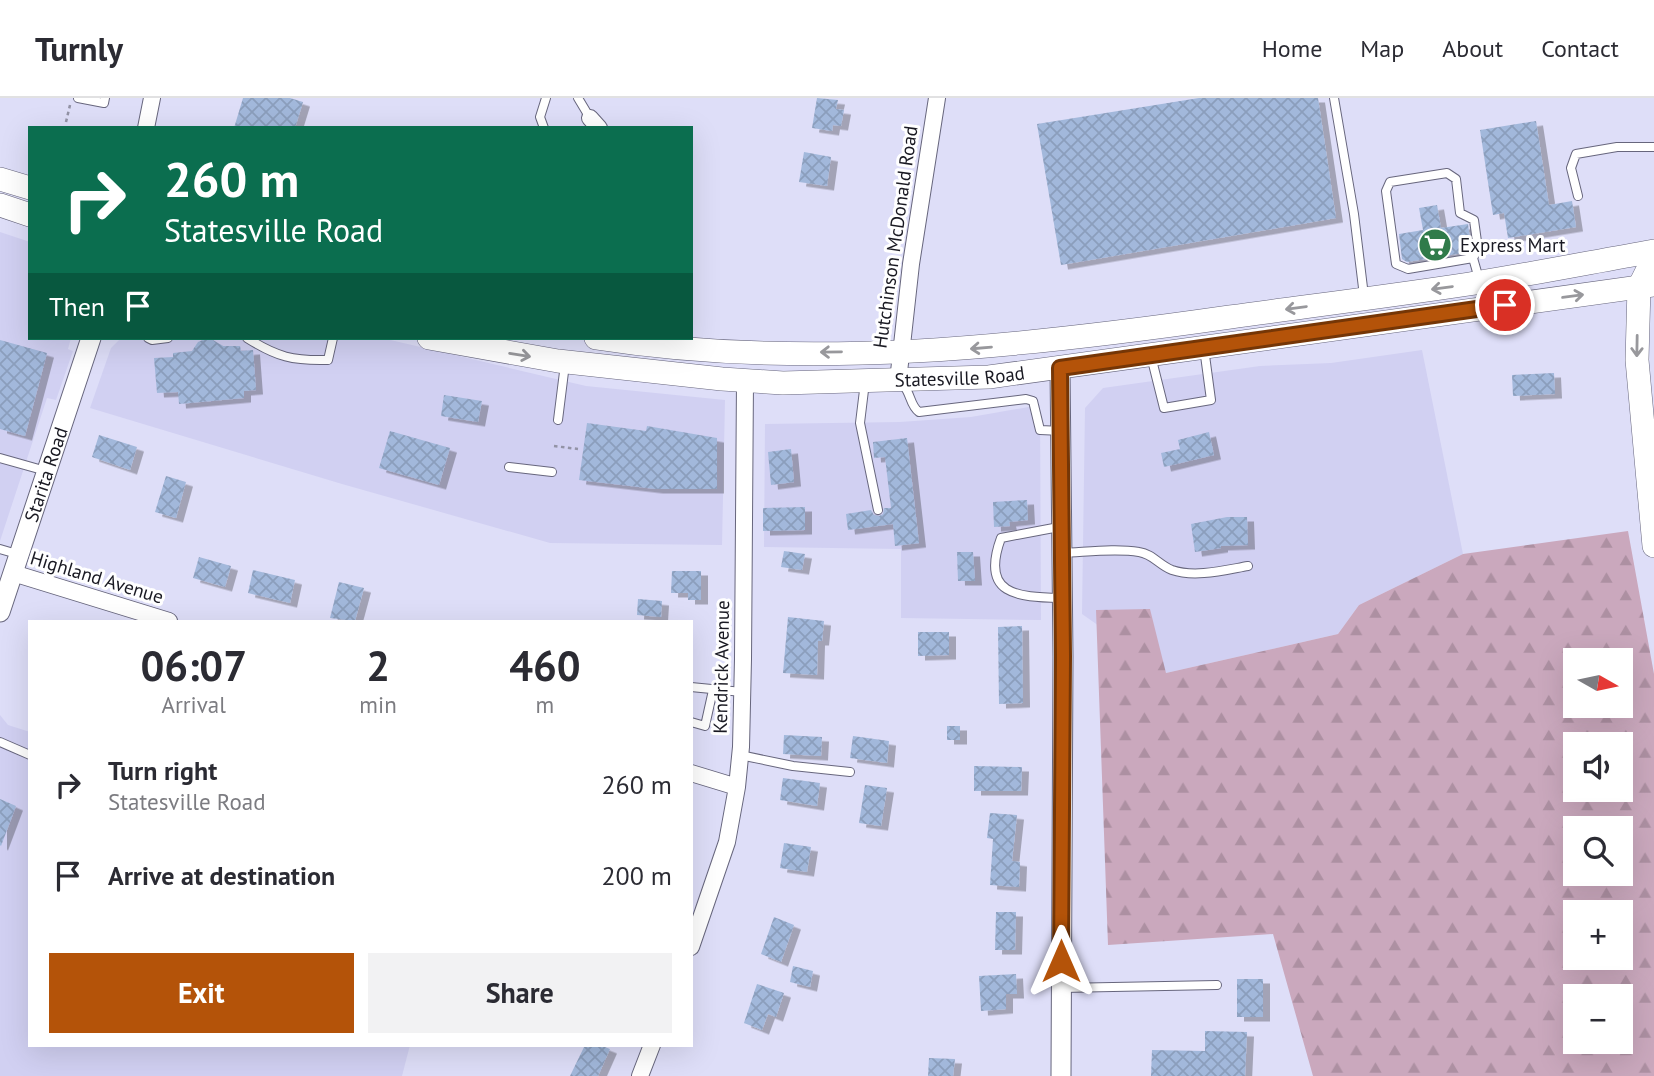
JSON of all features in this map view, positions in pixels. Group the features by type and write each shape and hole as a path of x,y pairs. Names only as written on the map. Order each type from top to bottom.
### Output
{"main road":[{"path":"0,179 28,187"},
{"path":"0,205 28,214"},
{"name":"Statesville Road","path":"614,340 712,351 766,353 962,349 1086,338 1364,299 1410,281 1479,282 1654,251"},
{"path":"1654,257 1646,286 1637,360 1654,546"},
{"name":"Statesville Road","path":"440,340 565,362 745,380 783,383 898,381 999,376 1646,286"}],"street":[{"path":"146,126 152,98"},
{"name":"Hutchinson McDonald Road","path":"898,381 911,264 937,98"},
{"name":"Starita Road","path":"0,612 10,559 46,471 90,340"},
{"path":"1060,368 1063,598 1060,1076"},
{"name":"Kendrick Avenue","path":"693,941 727,842 740,755 745,380"},
{"name":"Highland Avenue","path":"10,559 166,620"},
{"path":"693,775 737,787"},
{"path":"640,1076 651,1047"}],"lane":[{"path":"78,98 104,103 105,98"},
{"path":"543,126 540,117 546,98"},
{"path":"578,98 594,123"},
{"path":"1334,98 1354,214 1364,299"},
{"path":"1578,196 1572,167 1576,154 1617,147 1654,147"},
{"path":"1447,173 1456,179 1460,213 1474,219 1478,249 1473,258 1410,281 1396,264 1386,191 1390,182 1447,173"},
{"path":"1473,258 1479,282"},
{"path":"250,340 267,350 298,361 328,360 333,340"},
{"path":"1151,356 1164,408 1211,400 1204,348"},
{"path":"558,420 565,362"},
{"path":"999,376 1002,401"},
{"path":"898,381 909,391 914,407 919,412 1021,398 1033,401 1040,430 1062,431"},
{"path":"865,382 860,423 878,510"},
{"path":"0,458 46,471"},
{"path":"509,467 552,472"},
{"path":"1062,527 1001,538 994,556 996,576 1002,587 1026,597 1063,598"},
{"path":"1062,553 1135,551 1151,554 1172,570 1187,573 1248,566"},
{"path":"693,687 742,692"},
{"path":"693,723 705,726 713,690"},
{"path":"0,742 28,754"},
{"path":"740,755 793,766 850,772"},
{"path":"1061,988 1217,985"}],"path":[{"path":"66,122 71,98"},
{"path":"554,446 578,449"}],"shaded area":[{"path":"0,232 28,241 28,340 70,340 68,349 73,351 56,400 47,398 0,541"},
{"path":"119,340 390,340 586,386 725,400 722,545 550,543 90,408 111,348"},
{"path":"1422,350 1463,554 1359,605 1338,634 1166,673 1082,614 1085,408 1103,388 1260,366 1331,363"},
{"path":"1040,405 1041,620 901,618 901,549 764,547 765,424 900,422 971,417"},
{"path":"0,715 8,725 28,731 28,1047 409,1047 402,1076 0,1076"}],"green space":[{"path":"1628,531 1654,674 1654,1076 1313,1076 1273,934 1108,945 1096,610 1150,609 1166,673 1338,634 1359,605 1463,554"}],"building":[{"path":"243,98 290,98 303,102 296,126 235,126"},
{"path":"817,98 838,100 836,109 844,110 841,126 833,125 832,131 812,128"},
{"path":"1199,98 1318,98 1336,218 1061,265 1037,124"},
{"path":"1536,121 1549,205 1572,201 1576,227 1508,238 1504,213 1493,215 1480,130"},
{"path":"804,152 831,157 827,186 799,182"},
{"path":"1437,205 1441,228 1468,224 1471,248 1469,252 1407,262 1402,259 1399,234 1423,230 1419,208"},
{"path":"0,340 47,353 25,436 0,429"},
{"path":"213,340 223,346 240,346 241,351 253,350 256,390 244,391 244,398 179,404 178,392 157,393 154,358 173,357 173,353 192,351 198,342"},
{"path":"1554,373 1555,394 1513,396 1512,375"},
{"path":"444,395 482,401 478,422 441,416"},
{"path":"587,423 646,431 647,426 717,438 717,489 656,489 579,480"},
{"path":"390,431 450,448 439,485 379,468"},
{"path":"1209,432 1214,455 1164,467 1161,453 1180,449 1178,440"},
{"path":"99,435 137,447 130,470 92,457"},
{"path":"907,438 919,543 895,546 893,524 848,530 846,514 871,510 874,515 879,516 883,514 884,508 891,508 885,457 874,458 873,442"},
{"path":"791,449 794,482 771,485 768,452"},
{"path":"166,476 186,482 176,518 155,512"},
{"path":"1027,500 1028,520 1009,522 1010,526 994,527 993,502"},
{"path":"805,507 805,530 763,531 763,508"},
{"path":"1227,517 1247,517 1248,545 1221,546 1195,552 1191,524"},
{"path":"784,551 805,554 802,570 781,567"},
{"path":"957,552 973,552 975,581 958,581"},
{"path":"199,557 231,566 225,587 193,578"},
{"path":"253,570 295,580 290,603 248,593"},
{"path":"672,571 701,571 701,600 688,600 688,593 671,593"},
{"path":"339,582 364,588 355,620 330,618"},
{"path":"638,599 662,601 661,617 637,615"},
{"path":"788,617 824,621 822,641 818,641 817,675 783,673"},
{"path":"1022,626 1023,703 999,704 998,627"},
{"path":"918,632 949,632 949,655 918,656"},
{"path":"947,726 960,726 960,740 947,740"},
{"path":"784,735 822,737 821,756 783,754"},
{"path":"853,736 889,741 887,763 850,758"},
{"path":"974,766 1022,767 1021,791 974,791"},
{"path":"783,778 820,783 817,806 780,800"},
{"path":"865,785 887,788 881,826 859,823"},
{"path":"0,799 16,806 1,846 0,845"},
{"path":"990,813 1017,815 1012,861 1020,862 1019,887 990,885 993,839 987,838"},
{"path":"784,843 811,847 807,872 780,868"},
{"path":"996,912 1016,912 1015,950 995,950"},
{"path":"774,917 794,925 781,962 761,954"},
{"path":"793,966 813,971 810,987 790,982"},
{"path":"1016,974 1017,994 1006,994 1006,1009 981,1011 979,976"},
{"path":"1237,979 1263,979 1263,1017 1237,1017"},
{"path":"757,984 784,993 776,1017 768,1014 762,1030 744,1023"},
{"path":"1205,1031 1247,1032 1245,1076 1151,1076 1152,1050 1205,1051"},
{"path":"584,1047 610,1049 598,1076 570,1076"},
{"path":"929,1058 955,1059 953,1076 928,1076"}],"place":[{"name":"Express Mart","path":"1435,245"}],"route":[{"path":"1061,961 1063,656 1060,368 1505,305"}]}
